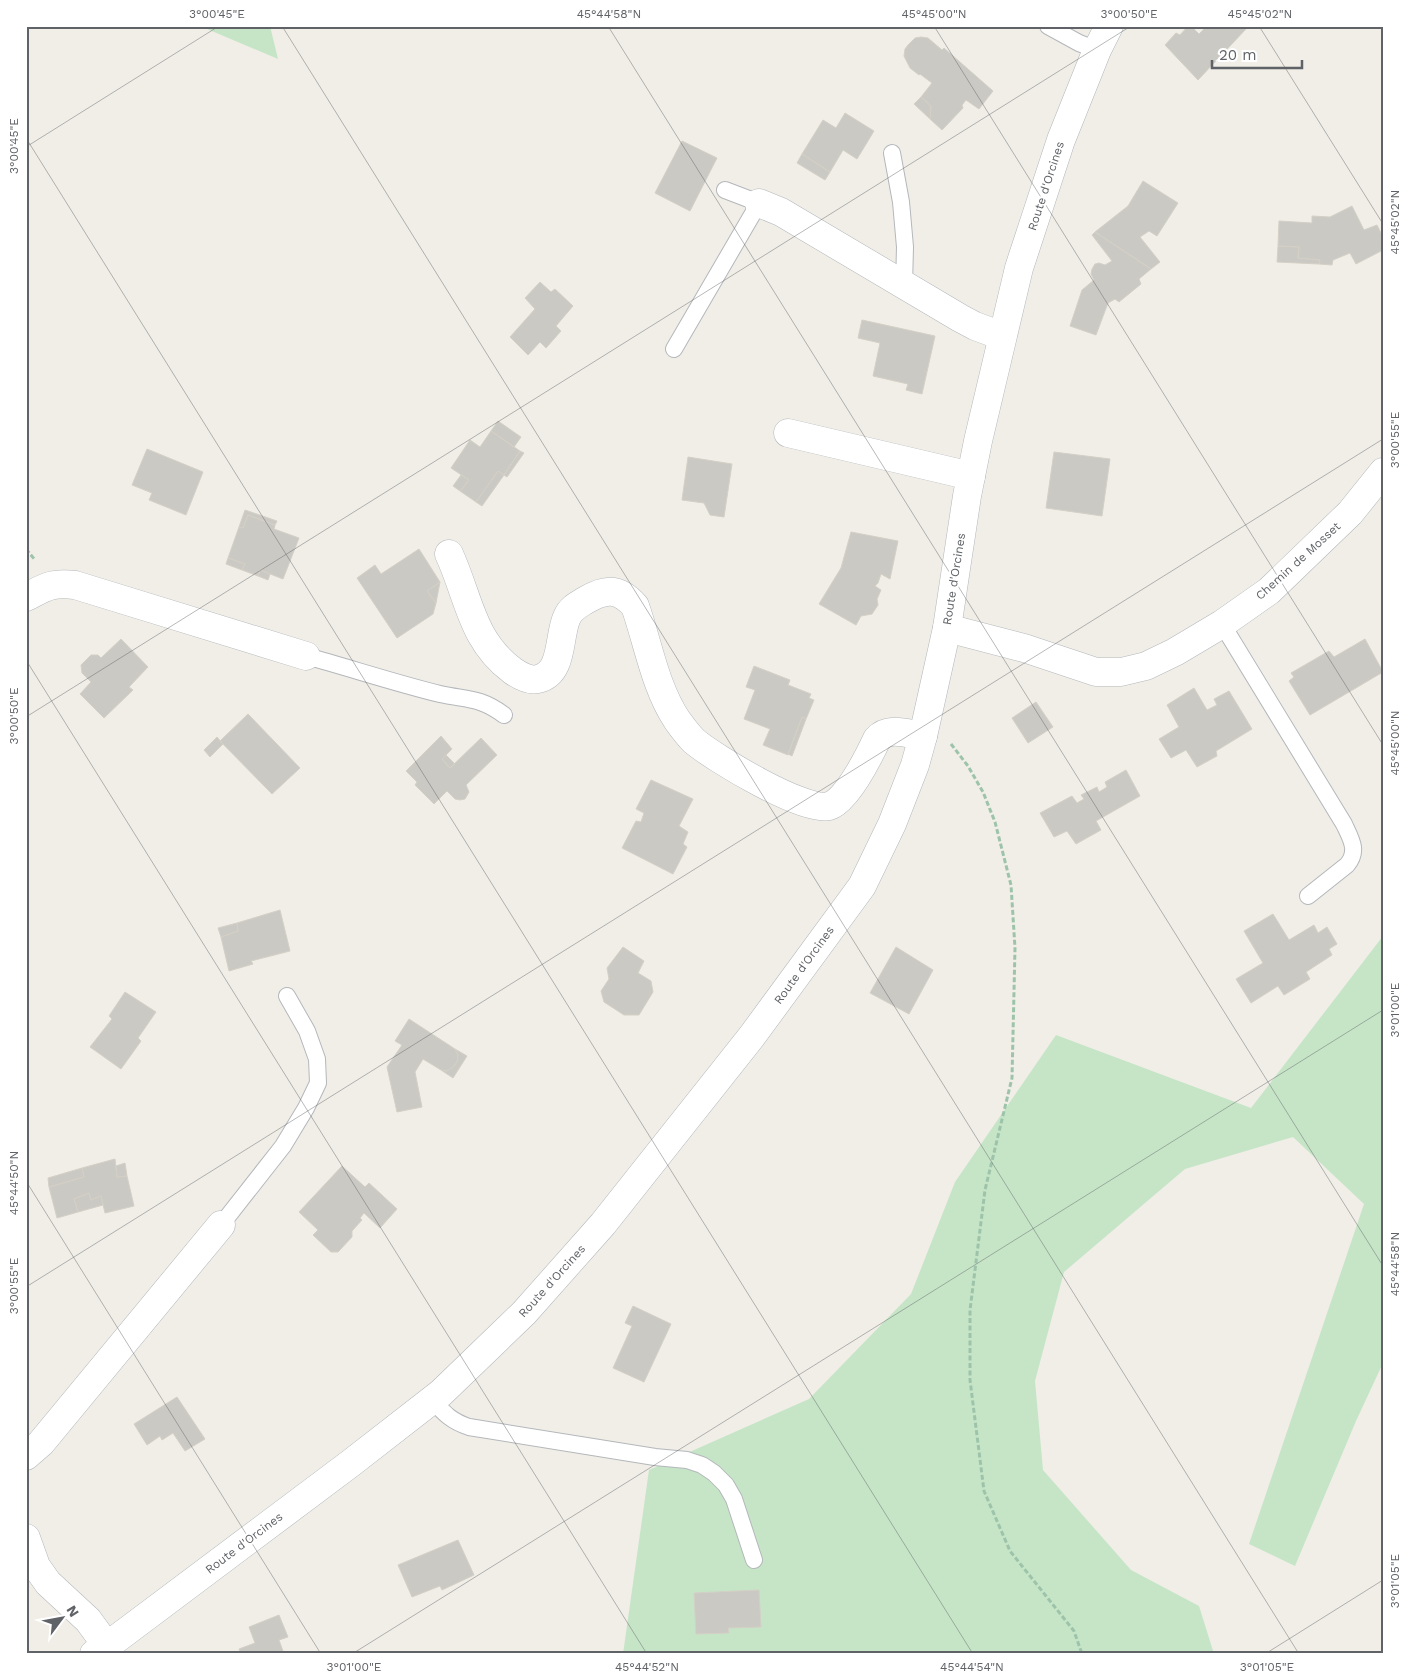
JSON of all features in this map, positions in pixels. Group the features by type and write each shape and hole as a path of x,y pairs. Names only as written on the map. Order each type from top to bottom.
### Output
{"street":[{"name":"Route d'Orcines","path":"100,1650 432,1400 524,1313 603,1224 752,1036 862,886 892,824 915,765 924,732 947,628 971,476 1019,268 1061,140 1103,38"},
{"path":"760,203 782,212 967,322 1002,336"},
{"path":"788,433 971,476"},
{"name":"Chemin de Mosset","path":"947,628 1024,648 1096,672 1121,672 1146,666 1175,652 1222,624 1269,590 1350,513 1383,472"},
{"path":"449,554 458,574 471,616 480,633 501,662 526,678 536,680 545,677 556,665 566,618 573,608 598,593 613,592 627,597 636,606 664,694 676,719 692,740 717,758 758,781 803,802 820,807 830,806 841,798 854,782 877,739 882,734 889,732 924,732"},
{"path":"38,591 60,583 76,586 306,656"},
{"path":"26,1456 41,1443 221,1225"},
{"path":"26,1538 36,1566 48,1583 88,1620 100,1650"}],"lane":[{"path":"1048,26 1079,43 1103,38"},
{"path":"892,154 902,202 905,247 904,285"},
{"path":"674,350 760,203 725,190"},
{"path":"1222,624 1351,838 1354,852 1352,859 1308,896"},
{"path":"306,656 441,694 482,701 493,706 504,715"},
{"path":"221,1225 283,1146 318,1084 317,1059 307,1031 286,996"},
{"path":"432,1400 448,1417 469,1427 655,1457 687,1460 702,1465 714,1473 726,1485 734,1499 754,1560"}],"path":[{"path":"924,732 940,735 952,745 968,766 983,792 995,822 1010,885 1015,948 1012,1078 985,1190 970,1310 970,1380 984,1491 1010,1551 1074,1632 1082,1654"}],"green space":[{"path":"200,26 270,26 278,59"},
{"path":"1383,936 1383,1363 1356,1421 1295,1566 1249,1544 1364,1204 1293,1137 1185,1169 1064,1272 1035,1381 1043,1470 1131,1570 1199,1606 1214,1654 623,1654 649,1470 809,1399 911,1294 955,1182 1056,1035 1251,1108"}],"building":[{"path":"1188,26 1191,26 1199,34 1207,26 1243,26 1246,29 1198,80 1165,45 1176,33 1180,35"},
{"path":"915,38 928,38 942,50 944,48 993,91 979,109 966,100 962,105 963,108 942,130 930,119 931,106 921,97 932,83 910,68 904,56 908,45"},
{"path":"921,97 931,106 930,119 914,104"},
{"path":"845,113 874,131 857,159 843,150 830,172 802,154 823,120 836,128"},
{"path":"682,141 717,158 690,211 655,193"},
{"path":"802,154 830,172 825,180 797,163"},
{"path":"1143,181 1178,203 1157,236 1149,231 1140,237 1160,262 1151,269 1095,232 1128,206"},
{"path":"1352,206 1364,230 1377,225 1383,237 1383,250 1356,264 1350,253 1333,260 1332,265 1319,264 1320,260 1298,258 1299,247 1278,246 1279,221 1312,223 1312,216 1330,217"},
{"path":"1095,232 1151,269 1139,279 1141,284 1119,302 1115,299 1108,303 1096,335 1070,326 1082,290 1094,280 1091,274 1095,264 1105,265 1112,261 1092,235"},
{"path":"1278,246 1299,247 1298,258 1320,260 1319,264 1277,262"},
{"path":"540,282 551,292 555,289 573,306 556,326 561,331 546,348 540,342 528,355 510,337 535,309 525,298"},
{"path":"862,320 935,336 922,394 906,390 908,384 873,376 880,343 858,338"},
{"path":"498,421 521,437 514,447 491,431"},
{"path":"491,431 520,451 504,475 498,471 476,502 460,491 469,480 451,468 470,440 480,447"},
{"path":"147,449 203,472 186,515 149,500 152,493 132,485"},
{"path":"520,451 524,453 507,477 504,475"},
{"path":"1054,452 1110,459 1102,516 1046,508"},
{"path":"688,457 732,464 724,517 710,515 704,503 682,500"},
{"path":"498,471 504,475 482,506 476,502"},
{"path":"461,475 469,480 460,491 453,486"},
{"path":"245,510 277,521 275,525 248,515 243,528 239,527"},
{"path":"248,515 275,525 274,529 299,538 283,579 260,570 258,576 242,570 245,564 228,558 239,527 243,528"},
{"path":"851,532 898,541 890,579 881,574 875,586 881,590 877,599 878,605 872,614 861,616 856,625 819,604 841,568"},
{"path":"419,549 440,582 427,591 436,603 433,614 397,638 357,578 375,565 381,574"},
{"path":"228,558 245,564 242,570 226,564"},
{"path":"260,570 270,574 268,580 258,576"},
{"path":"440,582 436,603 427,591"},
{"path":"121,639 148,667 129,687 133,690 104,718 80,694 91,682 82,673 81,665 91,655 98,655 101,658"},
{"path":"1365,639 1383,672 1310,715 1289,681 1294,677 1291,673 1329,651 1334,657"},
{"path":"754,666 790,680 788,685 811,694 809,698 814,700 806,719 802,717 788,755 763,745 770,729 744,719 755,690 746,687"},
{"path":"1194,688 1207,710 1217,705 1214,699 1229,691 1252,729 1216,751 1217,756 1197,767 1186,750 1171,758 1159,739 1179,727 1167,705"},
{"path":"1036,702 1053,727 1028,743 1012,718"},
{"path":"248,714 300,768 272,794 220,741"},
{"path":"802,717 806,719 792,756 788,754"},
{"path":"441,736 452,749 442,759 450,768 481,738 497,755 466,785 469,792 465,799 455,799 447,791 434,804 415,785 417,782 406,771"},
{"path":"217,737 223,744 210,757 204,750"},
{"path":"446,755 455,764 450,768 442,759"},
{"path":"1126,770 1140,796 1096,821 1101,830 1076,844 1067,831 1054,837 1040,813 1072,796 1077,803 1084,799 1081,795 1097,787 1099,792 1107,787 1105,782"},
{"path":"651,780 693,799 679,826 688,832 683,844 687,847 673,874 622,848 636,821 641,822 644,813 636,809"},
{"path":"280,910 290,951 251,961 253,964 229,971 221,937 238,931 237,923"},
{"path":"1273,914 1289,940 1314,925 1318,933 1327,927 1337,944 1329,949 1332,955 1306,972 1310,979 1284,995 1278,986 1251,1003 1236,979 1263,963 1244,931"},
{"path":"237,923 238,931 221,937 218,928"},
{"path":"623,947 644,961 638,973 651,981 653,992 639,1015 624,1015 604,1002 601,991 609,979 607,968"},
{"path":"896,947 933,970 909,1014 870,993"},
{"path":"125,992 156,1012 138,1038 141,1041 121,1069 90,1047 112,1019 109,1016"},
{"path":"409,1019 455,1049 458,1055 457,1062 447,1071 441,1070 423,1059 415,1072 422,1107 397,1112 387,1067 402,1045 395,1041"},
{"path":"455,1049 467,1056 453,1078 441,1070 447,1071 457,1062 458,1055"},
{"path":"115,1159 117,1177 127,1176 134,1206 105,1213 101,1196 91,1200 89,1193 74,1199 78,1212 57,1218 49,1187 84,1177 82,1168"},
{"path":"125,1163 127,1176 117,1177 116,1166"},
{"path":"342,1166 365,1187 369,1183 397,1209 380,1228 364,1213 360,1218 362,1220 352,1231 352,1237 338,1252 331,1252 313,1235 318,1230 299,1212"},
{"path":"82,1168 84,1177 49,1187 48,1178"},
{"path":"89,1193 91,1200 101,1196 103,1205 78,1212 74,1199"},
{"path":"633,1306 671,1324 644,1382 613,1368 632,1326 625,1323"},
{"path":"177,1397 205,1439 185,1451 173,1433 162,1440 160,1436 147,1445 134,1424"},
{"path":"458,1540 474,1575 442,1590 440,1586 412,1597 398,1565"},
{"path":"759,1590 761,1627 728,1628 729,1633 696,1634 694,1593"},
{"path":"279,1615 288,1637 279,1640 284,1654 241,1654 239,1649 255,1643 249,1627"}]}
